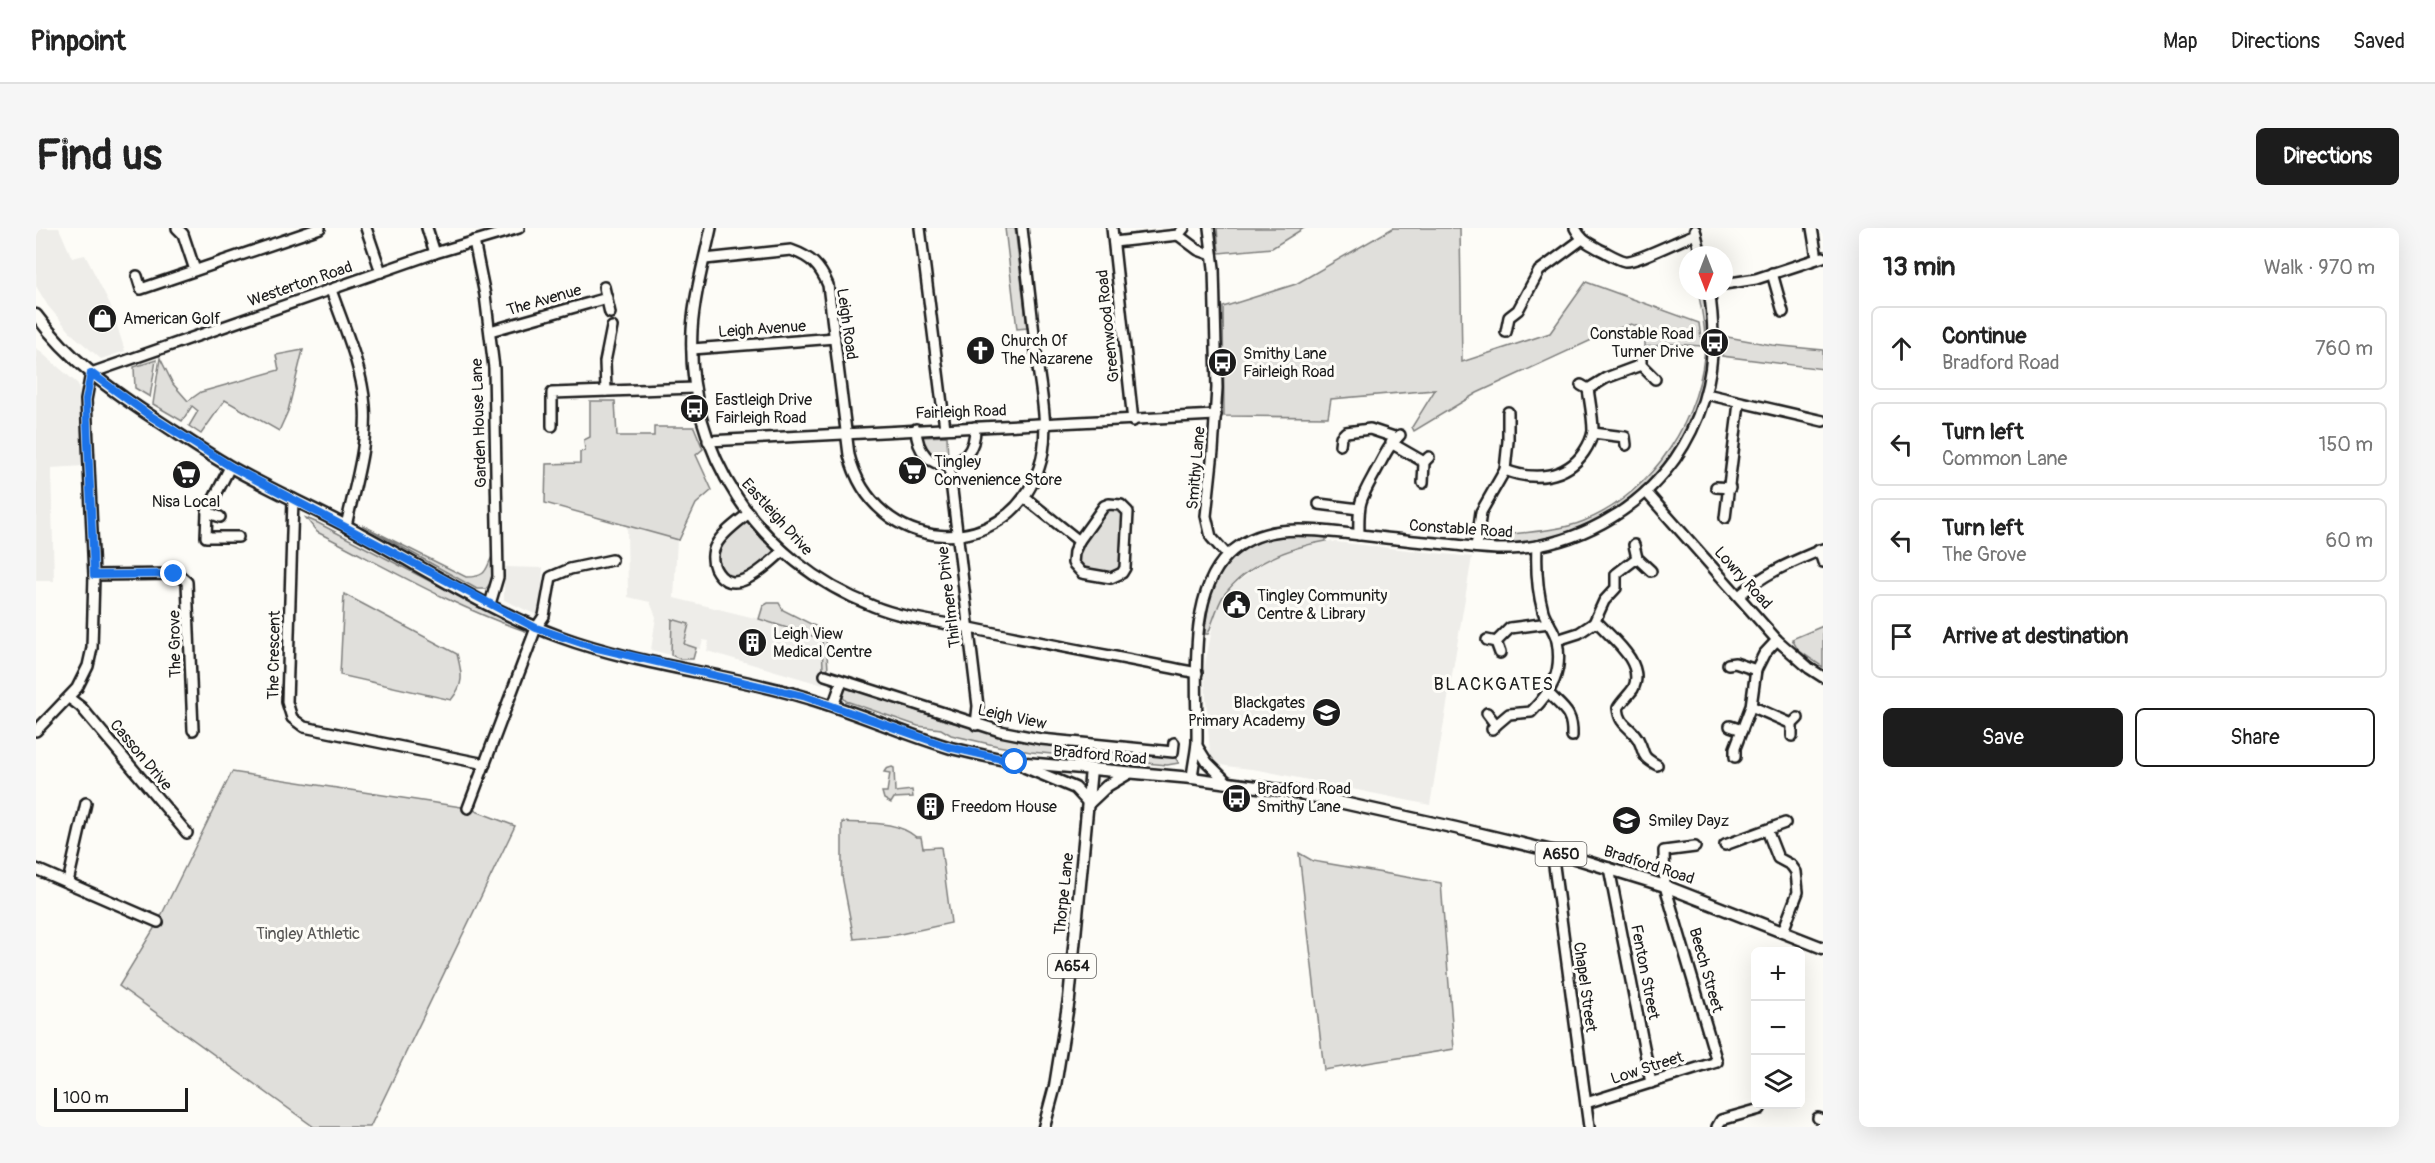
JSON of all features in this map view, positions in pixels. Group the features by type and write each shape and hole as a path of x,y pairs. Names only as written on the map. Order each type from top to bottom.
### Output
{"main road":[{"name":"Bradford Road","path":"36,315 67,352 91,373 149,415 230,466 536,628 593,647 682,669 745,681 833,706 949,747 1015,762 1192,778 1294,792 1552,851 1665,885 1822,947"},
{"path":"1015,762 1075,789 1089,803 1107,786 1129,772"},
{"name":"Thorpe Lane","path":"1044,1127 1055,1086 1069,999 1091,769"}],"street":[{"path":"177,228 183,234 195,270"},
{"path":"136,276 141,289 320,228"},
{"path":"366,228 381,272"},
{"path":"427,228 435,253"},
{"name":"Westerton Road","path":"91,373 435,253 519,228"},
{"name":"Eastleigh Drive","path":"711,228 696,302 692,349 695,388 708,441 726,481 736,499 783,551 824,583 871,606 920,621 968,628 1197,673"},
{"path":"920,228 945,428"},
{"path":"1022,228 1045,424 1040,466 1024,497 1079,541"},
{"name":"Greenwood Road","path":"1112,228 1133,421"},
{"name":"Smithy Lane","path":"1209,228 1215,314 1216,415 1206,516 1211,537 1227,555"},
{"path":"1575,228 1581,240 1627,262 1636,261 1695,231 1699,246"},
{"path":"1733,283 1741,283 1820,257 1812,228"},
{"path":"1114,242 1181,231 1198,250 1212,255"},
{"path":"1506,332 1507,314 1518,310 1539,271 1581,240"},
{"name":"Garden House Lane","path":"474,241 485,295 494,368 498,577 490,604"},
{"name":"Leigh Road","path":"705,259 791,250 815,262 828,285 846,434 853,472 870,501 897,523 915,531 936,536 957,535 986,527 999,520 1024,497"},
{"path":"1772,273 1783,312"},
{"name":"The Avenue","path":"604,286 610,313"},
{"path":"331,290 355,362 365,407 364,432 346,526"},
{"name":"The Avenue","path":"490,331 607,298"},
{"name":"Constable Road","path":"1227,555 1251,539 1279,530 1294,529 1510,549 1537,546 1575,536 1596,526 1617,514 1646,492 1664,474 1682,447 1706,394 1714,338 1710,300"},
{"path":"606,391 605,362 612,327"},
{"name":"Leigh Avenue","path":"692,349 835,338"},
{"path":"1505,470 1518,475 1551,476 1580,460 1593,433 1584,387 1641,363 1655,379"},
{"path":"36,731 69,698 84,677 92,648 94,575 86,400 91,373"},
{"path":"552,426 552,393 695,388"},
{"path":"1706,394 1823,420"},
{"path":"1725,518 1739,403"},
{"path":"1476,547 1481,512 1505,470 1508,412"},
{"name":"Fairleigh Road","path":"708,441 1216,415"},
{"path":"916,429 918,446 922,453 934,462 949,465 957,463 969,454 975,439 975,427"},
{"path":"1340,445 1341,437 1346,432 1370,429 1396,439 1426,460 1423,483"},
{"path":"1593,433 1625,437 1626,445"},
{"path":"1359,535 1359,509 1368,482 1396,439"},
{"name":"Thirlmere Drive","path":"949,465 978,706 976,725"},
{"path":"230,466 207,512 206,537 238,537"},
{"path":"1716,487 1730,488"},
{"name":"Lowry Road","path":"1646,492 1777,640 1823,677"},
{"name":"The Crescent","path":"293,499 287,702 292,718 304,727 485,764"},
{"path":"1115,504 1125,508 1129,518 1126,562 1118,577 1089,575 1077,570 1073,563 1074,552 1079,541 1086,535 1104,506 1115,504"},
{"path":"1318,504 1359,509"},
{"path":"207,512 220,517"},
{"path":"749,513 715,546 713,561 720,575 734,582 749,579 783,551"},
{"path":"1634,545 1637,558 1651,571"},
{"path":"1487,713 1494,727 1509,714 1531,712 1549,694 1557,674 1557,640 1544,613 1540,596 1536,572 1537,546"},
{"path":"1739,596 1775,568 1821,549 1823,562"},
{"path":"1192,778 1197,746 1199,622 1209,581 1227,555"},
{"path":"1557,640 1579,633 1594,623 1604,601 1616,588 1616,574 1637,558"},
{"path":"468,808 536,628 544,616 551,578 570,569 612,560"},
{"name":"The Grove","path":"94,575 178,574 188,582 193,730"},
{"path":"1500,653 1492,641 1510,628 1549,623"},
{"path":"1594,623 1599,624 1629,655 1634,674 1634,686 1618,708 1618,716 1638,739 1642,754 1657,765"},
{"path":"1734,758 1751,706 1756,670 1764,654 1777,640"},
{"path":"1629,655 1638,648"},
{"path":"1728,664 1735,663 1756,670"},
{"name":"Leigh View","path":"825,675 976,725 1041,739 1173,752 1174,743"},
{"path":"833,706 842,681"},
{"path":"1549,694 1568,713 1573,722 1572,736"},
{"name":"Casson Drive","path":"69,698 81,707 187,833"},
{"path":"1751,706 1795,721 1792,736"},
{"path":"1730,726 1742,730"},
{"path":"1197,746 1207,762 1228,783"},
{"path":"68,882 86,803"},
{"path":"1725,845 1785,823"},
{"path":"1767,830 1778,858 1791,865 1796,872 1798,892 1783,931"},
{"name":"Beech Street","path":"1695,847 1664,852 1665,885 1717,1062"},
{"name":"Chapel Street","path":"1552,851 1589,1127"},
{"name":"Fenton Street","path":"1609,868 1651,1083"},
{"path":"36,869 158,922"},
{"name":"Low Street","path":"1586,1104 1717,1062"},
{"path":"1712,1114 1718,1125 1727,1117 1760,1109"}],"shaded area":[{"path":"36,228 59,228 72,258 85,255 110,304 125,351 101,359 73,335 48,306 36,286"},
{"path":"36,348 78,384 81,406 84,466 51,468 54,581 36,581"},
{"path":"627,525 677,539 674,598 759,619 823,639 823,685 707,651 709,641 703,640 700,649 683,644 672,620 671,655 651,650 656,617 650,602 628,597"},
{"name":"Blackgates Primary Academy","path":"1326,541 1472,557 1430,805 1259,770 1226,766 1219,764 1210,754 1204,670 1214,619 1223,596 1270,557 1291,549"},
{"path":"504,567 543,568 541,617 504,600"}],"green space":[{"path":"1005,228 1015,228 1027,328 1017,329"},
{"path":"1217,228 1304,228 1272,248 1219,253"},
{"path":"1393,228 1460,228 1462,362 1550,333 1586,282 1699,323 1702,346 1671,344 1645,347 1645,329 1631,324 1477,393 1414,431 1412,427 1435,390 1331,399 1328,417 1224,416 1223,307 1296,284"},
{"path":"1700,300 1705,300 1709,334 1705,375 1693,413 1675,449 1650,480 1619,506 1583,526 1543,539 1521,543 1498,542 1485,537 1573,525 1609,508 1632,491 1670,448 1684,423 1695,396 1702,369 1705,341"},
{"path":"1722,336 1772,345 1823,350 1823,369 1722,356"},
{"path":"303,350 288,411 279,431 225,400 201,434 189,426 198,411 192,406 182,421 153,404 160,358 173,384 188,401 201,392 279,370 276,355"},
{"path":"156,360 150,397 135,388 134,367"},
{"path":"590,401 615,401 617,436 654,436 654,427 694,427 703,449 696,455 712,490 696,504 679,540 545,503 546,464 580,463 580,452 585,451 584,440 590,437"},
{"path":"947,436 948,460 938,459 932,455 921,440 923,437"},
{"path":"1107,508 1121,508 1125,514 1122,566 1113,573 1086,571 1078,565 1077,558 1081,547"},
{"path":"306,518 528,632 474,611 395,573 317,532"},
{"path":"742,523 748,523 774,551 773,555 753,572 736,578 724,573 717,556 722,543"},
{"path":"362,525 466,577 483,573 493,555 492,581 486,589 477,589"},
{"path":"1298,534 1326,538 1326,541 1284,553 1245,574 1224,595 1208,634 1205,634 1212,594 1219,577 1229,563 1242,551 1258,543 1276,537"},
{"path":"344,594 457,654 461,678 459,688 451,700 340,675"},
{"path":"768,603 779,603 783,610 823,630 826,634 828,671 823,670 822,639 759,619 763,606"},
{"path":"672,619 689,624 684,644 696,648 693,659 680,659 671,655"},
{"path":"1823,626 1823,667 1798,650 1792,639"},
{"path":"849,687 947,721 1010,738 1039,743 1174,756 1179,763 1167,765 1031,752 998,746 951,735 941,729 918,726 846,701 841,695 844,689"},
{"path":"894,768 895,792 912,790 913,797 894,798 891,803 884,799 882,792 887,792 890,773 884,772"},
{"name":"Tingley Athletic","path":"232,772 468,808 515,826 370,1127 314,1127 119,986 158,922"},
{"path":"842,822 890,825 916,837 921,837 923,848 941,847 951,923 896,935 854,939 842,876"},
{"path":"1299,853 1313,861 1441,883 1454,1049 1324,1070"}],"place":[{"name":"American Golf","path":"102,319"},
{"name":"Constable Road Turner Drive","path":"1715,343"},
{"name":"Church Of The Nazarene","path":"980,350"},
{"name":"Smithy Lane Fairleigh Road","path":"1222,363"},
{"name":"Eastleigh Drive Fairleigh Road","path":"694,409"},
{"name":"Tingley Convenience Store","path":"913,471"},
{"name":"Nisa Local","path":"186,474"},
{"name":"Tingley Community Centre & Library","path":"1236,605"},
{"name":"Leigh View Medical Centre","path":"752,643"},
{"name":"Blackgates Primary Academy","path":"1326,712"},
{"name":"Bradford Road Smithy Lane","path":"1236,798"},
{"name":"Freedom House","path":"930,807"},
{"name":"Smiley Dayz","path":"1627,821"}],"district":[{"name":"BLACKGATES","path":"1494,684"}],"route":[{"path":"174,574 94,575 86,400 91,373 149,415 230,466 536,628 593,647 803,696 949,747 1015,762"}]}
